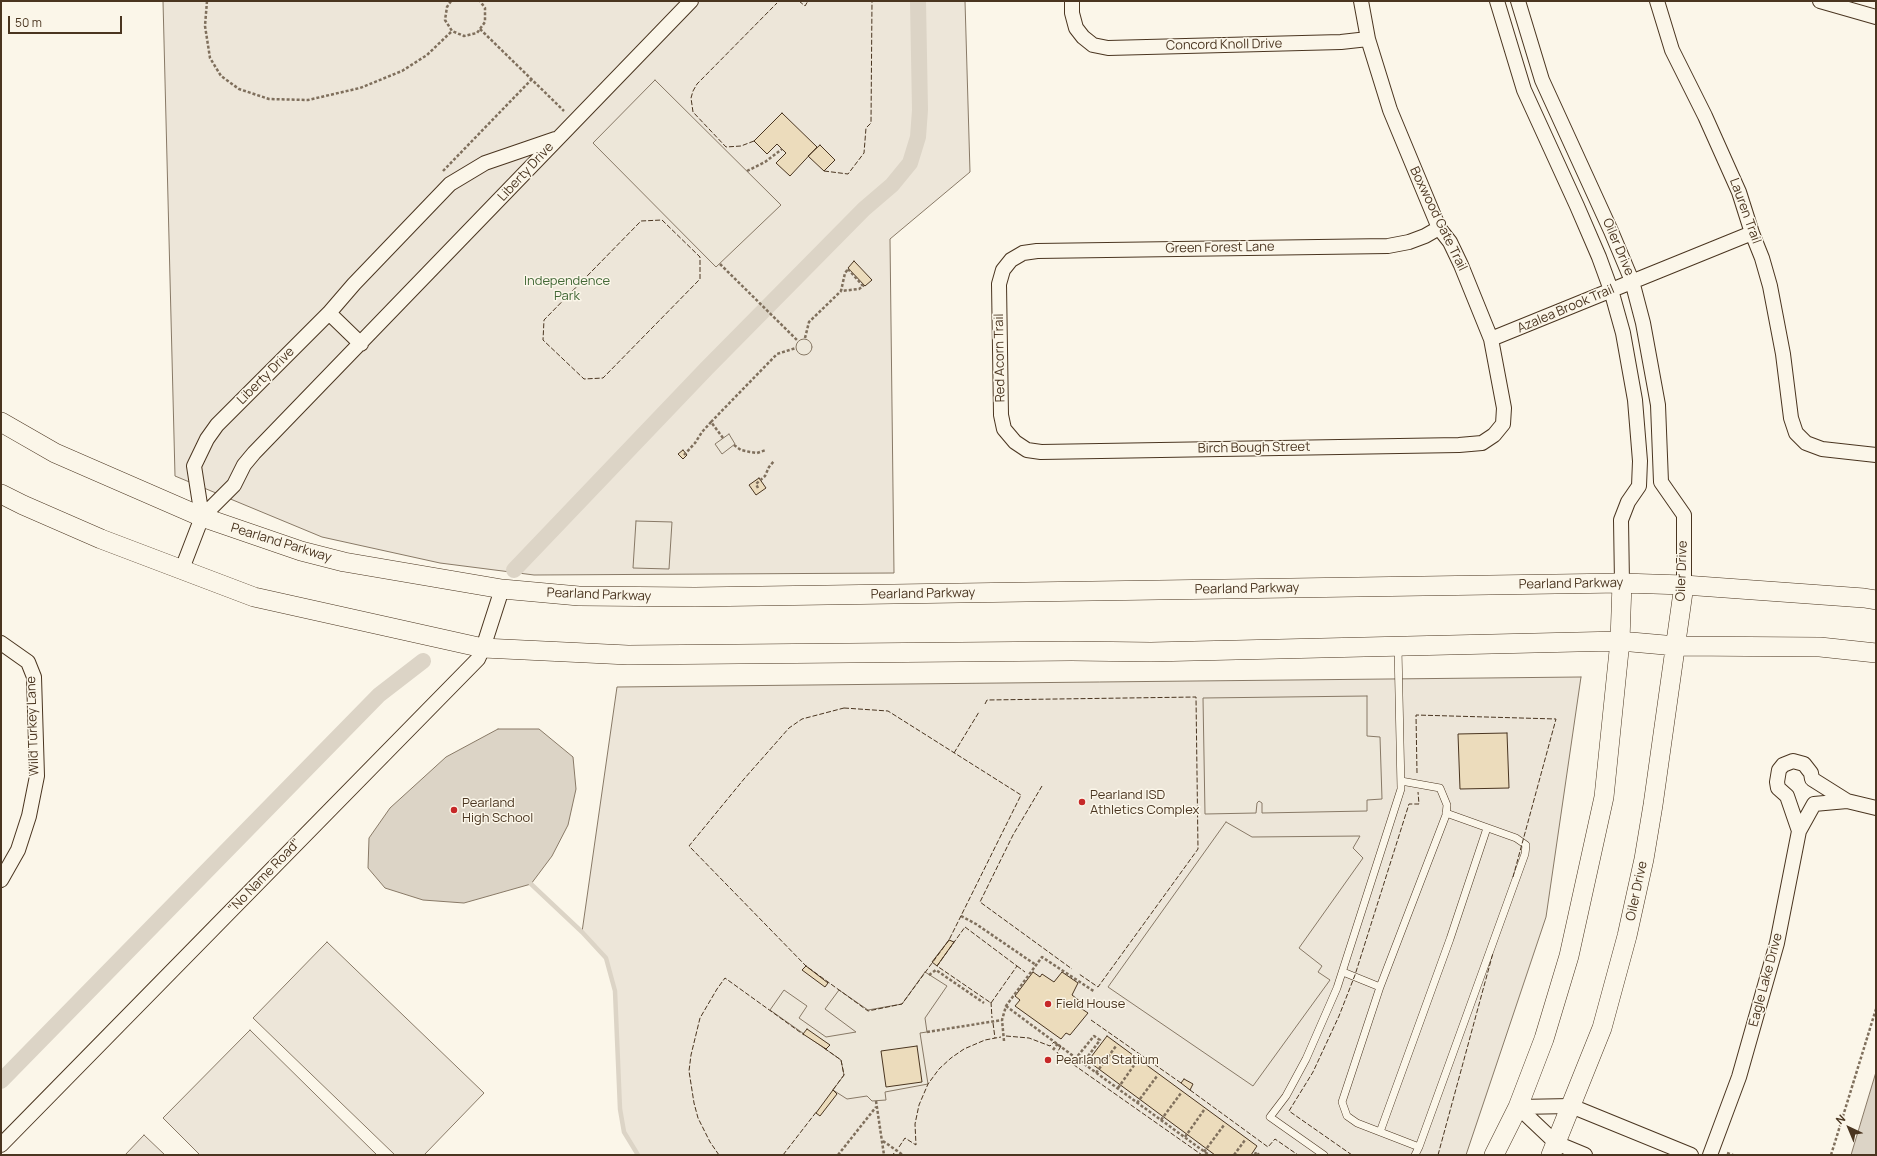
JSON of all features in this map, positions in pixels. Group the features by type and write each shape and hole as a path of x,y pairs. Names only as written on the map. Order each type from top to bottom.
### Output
{"main road":[{"name":"Pearland Parkway","path":"1,422 55,453 202,517 301,551 344,562 502,589 579,596 695,597 1622,584 1684,585 1876,600"},
{"path":"1,494 101,539 254,597 483,648 628,655 1071,651 1151,652 1620,641 1676,646 1820,647 1876,653"},
{"name":"Oiler Drive","path":"1494,1155 1518,1107 1544,1039 1569,956 1604,797 1620,641 1622,584"},
{"name":"Oiler Drive","path":"1553,1149 1602,1028 1627,936 1654,805 1684,585"}],"street":[{"name":"Liberty Drive","path":"202,517 234,486 244,465 265,441 361,344 510,190 557,138 691,1"},
{"name":"Concord Knoll Drive","path":"1072,1 1072,13 1076,28 1083,37 1094,45 1108,48 1341,42 1368,39"},
{"name":"Boxwood Gate Trail","path":"1361,1 1368,39 1390,110 1439,228 1450,242 1461,265 1491,340 1504,408 1503,424 1494,435"},
{"name":"Oiler Drive","path":"1497,1 1524,90 1578,206 1611,290 1621,326 1630,368 1639,444 1639,486 1628,502 1621,520 1622,584"},
{"name":"Oiler Drive","path":"1518,1 1542,80 1608,224 1632,281 1649,349 1658,405 1661,482 1684,515 1684,585"},
{"path":"1820,1 1876,17"},
{"name":"Lauren Trail","path":"1661,2 1672,50 1705,116 1738,192 1762,258 1770,286 1783,354 1791,418 1796,433 1806,443 1822,449 1876,455"},
{"name":"Liberty Drive","path":"202,517 194,466 207,439 217,425 329,313 354,284 450,184 485,163 557,138"},
{"name":"Green Forest Lane","path":"1003,270 1011,260 1023,253 1037,251 1388,246 1409,242 1439,228"},
{"name":"Azalea Brook Trail","path":"1491,340 1752,232"},
{"name":"Red Acorn Trail","path":"1003,270 999,284 1001,415 1004,429 1015,442"},
{"path":"329,313 361,344"},
{"name":"Birch Bough Street","path":"1015,442 1028,450 1056,452 1459,445 1482,443 1494,435"},
{"path":"182,570 202,517"},
{"name":"\"No Name Road\"","path":"1,1145 478,659 502,589"},
{"name":"Wild Turkey Lane","path":"1,644 28,662 34,677 37,776 29,816 18,850 1,880"},
{"path":"1799,831 1787,796 1782,792 1776,782 1779,770 1783,765 1793,761 1804,764 1812,773 1812,779 1847,801 1876,808"},
{"name":"Eagle Lake Drive","path":"1710,1155 1739,1077 1777,943 1799,831 1814,804 1847,801"},
{"path":"1518,1107 1571,1106 1691,1155"},
{"path":"1518,1107 1553,1149 1585,1155"}],"lane":[{"path":"1324,1155 1270,1117 1286,1096 1322,1027 1343,972 1401,789 1398,647"},
{"path":"1401,781 1440,788 1447,805 1446,813 1380,987 1342,1102 1347,1116 1357,1123 1419,1146"},
{"path":"1415,1155 1525,854 1526,845 1516,838 1446,813"},
{"path":"1380,1132 1450,938 1487,828"},
{"path":"1343,972 1380,987"}],"path":[{"path":"208,1 205,26 210,58 221,76 239,89 269,99 308,100 360,88 402,71 427,55 452,31"},
{"path":"451,1 447,7 445,20 452,31 464,36 471,35 480,30 485,22 486,15 481,1"},
{"path":"480,30 566,113"},
{"path":"439,174 532,79"},
{"path":"747,170 765,162 782,148"},
{"path":"720,264 798,341"},
{"path":"805,338 809,322 841,291 845,273 848,270 863,286 859,289 841,291"},
{"path":"684,455 711,422 777,354 796,348"},
{"path":"711,422 723,438"},
{"path":"734,444 741,450 750,452 766,450"},
{"path":"758,488 756,484 765,476 769,467 774,461"},
{"path":"961,916 976,924 1036,965"},
{"path":"1004,1041 1002,1020 1006,1006 1042,957 1095,992"},
{"path":"929,975 936,970 984,1003"},
{"path":"1006,1006 1209,1155"},
{"path":"1831,1155 1876,1009"},
{"path":"927,1032 1002,1020"},
{"path":"1076,1058 1094,1036 1100,1040 1082,1063"},
{"path":"1053,1050 1058,1043"},
{"path":"1096,1073 1116,1046"},
{"path":"1118,1088 1137,1062"},
{"path":"1137,1103 1157,1076"},
{"path":"1161,1120 1181,1093"},
{"path":"876,1101 884,1155"},
{"path":"838,1155 876,1108"},
{"path":"1185,1137 1204,1110"},
{"path":"1204,1152 1224,1125"},
{"path":"882,1140 903,1155"},
{"path":"1234,1155 1245,1140"},
{"path":"1254,1155 1256,1152 1259,1155"},
{"path":"1727,1153 1733,1155"}],"green space":[{"name":"Independence Park","path":"163,1 965,1 970,172 890,239 894,573 534,575 440,563 322,537 175,476"},
{"name":"Pearland ISD Athletics Complex","path":"1581,677 1546,917 1466,1155 638,1155 624,1132 620,1109 615,991 606,958 582,932 617,687"},
{"path":"327,942 484,1093 424,1155 395,1155 253,1018"},
{"path":"250,1030 377,1155 200,1155 163,1118"},
{"path":"144,1135 165,1155 125,1155"}],"shaded area":[{"path":"655,80 781,205 716,267 593,143"},
{"path":"801,339 807,339 812,344 810,353 807,355 801,355 796,350 796,344"},
{"path":"729,434 735,444 722,454 715,444"},
{"path":"636,521 672,522 669,569 633,568"},
{"path":"1367,696 1367,736 1380,737 1382,799 1367,800 1367,811 1262,813 1262,803 1259,801 1257,803 1256,813 1205,814 1203,698"},
{"path":"498,729 539,729 573,757 576,789 568,825 552,856 531,884 464,903 423,900 385,888 368,868 369,838 390,808 446,757"},
{"path":"1226,822 1252,837 1360,836 1353,848 1363,858 1299,948 1322,966 1318,972 1330,980 1253,1086 1108,987"},
{"path":"925,972 947,986 925,1018 927,1032 920,1033 928,1084 885,1092 886,1100 872,1101 867,1096 847,1099 833,1090 844,1075 841,1060 770,1010 784,990 807,1006 799,1018 826,1037 856,1032 825,1009 839,990 868,1010 902,1004"},
{"path":"1876,1072 1876,1155 1851,1155"}],"building":[{"path":"782,113 817,147 790,176 776,163 786,153 777,144 767,154 754,141"},
{"path":"820,145 835,160 824,171 808,156"},
{"path":"854,261 872,280 865,286 848,268"},
{"path":"683,450 687,455 683,459 678,454"},
{"path":"759,478 766,488 756,495 749,485"},
{"path":"1507,733 1509,788 1460,789 1458,734"},
{"path":"949,940 954,942 937,966 932,962"},
{"path":"806,966 828,983 825,987 802,970"},
{"name":"Field House","path":"1033,972 1040,977 1042,974 1054,982 1062,972 1078,983 1072,995 1081,1002 1079,1007 1088,1013 1070,1035 1066,1033 1061,1039 1015,1006 1020,1000 1015,996"},
{"path":"807,1029 830,1045 826,1049 803,1034"},
{"path":"1107,1036 1257,1146 1251,1155 1215,1155 1088,1061"},
{"path":"917,1046 922,1082 886,1087 881,1051"},
{"path":"1184,1079 1193,1084 1190,1090 1181,1083"},
{"path":"833,1090 837,1094 820,1116 816,1113"}],"waterway":[{"path":"514,570 707,368 864,209 892,185 910,163 918,137 920,110 918,1"},
{"path":"1,1081 379,695 423,661"},
{"path":"531,884 582,932 606,958 615,991 620,1109 624,1132 638,1155"}],"fence":[{"path":"799,1 805,6 808,1"},
{"path":"824,171 848,174 864,153 866,128 871,123 872,1"},
{"path":"754,141 741,146 726,147 693,112 691,98 697,84 777,3"},
{"path":"662,220 700,257 700,279 603,378 584,379 543,340 544,320 641,221 662,220"},
{"path":"985,704 987,700 1196,697 1198,849 1098,987 1079,974"},
{"path":"844,708 888,711 1021,795 949,940 902,1004 868,1011 806,966 689,846 744,779 789,728 802,719 844,708"},
{"path":"954,753 979,712"},
{"path":"1417,773 1416,715 1556,719 1513,877"},
{"path":"1042,786 1013,835 980,902 1072,969"},
{"path":"1352,1155 1289,1111 1313,1072 1339,1016 1355,975 1409,804 1419,804 1418,792"},
{"path":"965,927 1017,966 991,1003 937,966 965,927"},
{"path":"1438,1155 1493,953"},
{"path":"1017,966 1025,972"},
{"path":"719,1155 710,1142 698,1118 689,1071 691,1055 700,1018 717,989 725,978 804,1035"},
{"path":"991,1002 992,1018"},
{"path":"1091,1020 1181,1083"},
{"path":"993,1023 995,1038"},
{"path":"1006,1036 1029,1038 1050,1046 1054,1042"},
{"path":"899,1147 905,1138 916,1145 915,1124 919,1105 928,1084 939,1069 964,1049 985,1040 1001,1037"},
{"path":"1061,1046 1057,1053 1202,1155"},
{"path":"824,1048 841,1060 844,1075 832,1091"},
{"path":"1190,1090 1268,1147 1275,1139 1298,1155"},
{"path":"783,1155 817,1111"}],"place":[{"name":"Pearland ISD Athletics Complex","path":"1082,802"},
{"name":"Pearland High School","path":"454,810"},
{"name":"Field House","path":"1048,1004"},
{"name":"Pearland Statium","path":"1048,1060"}]}
